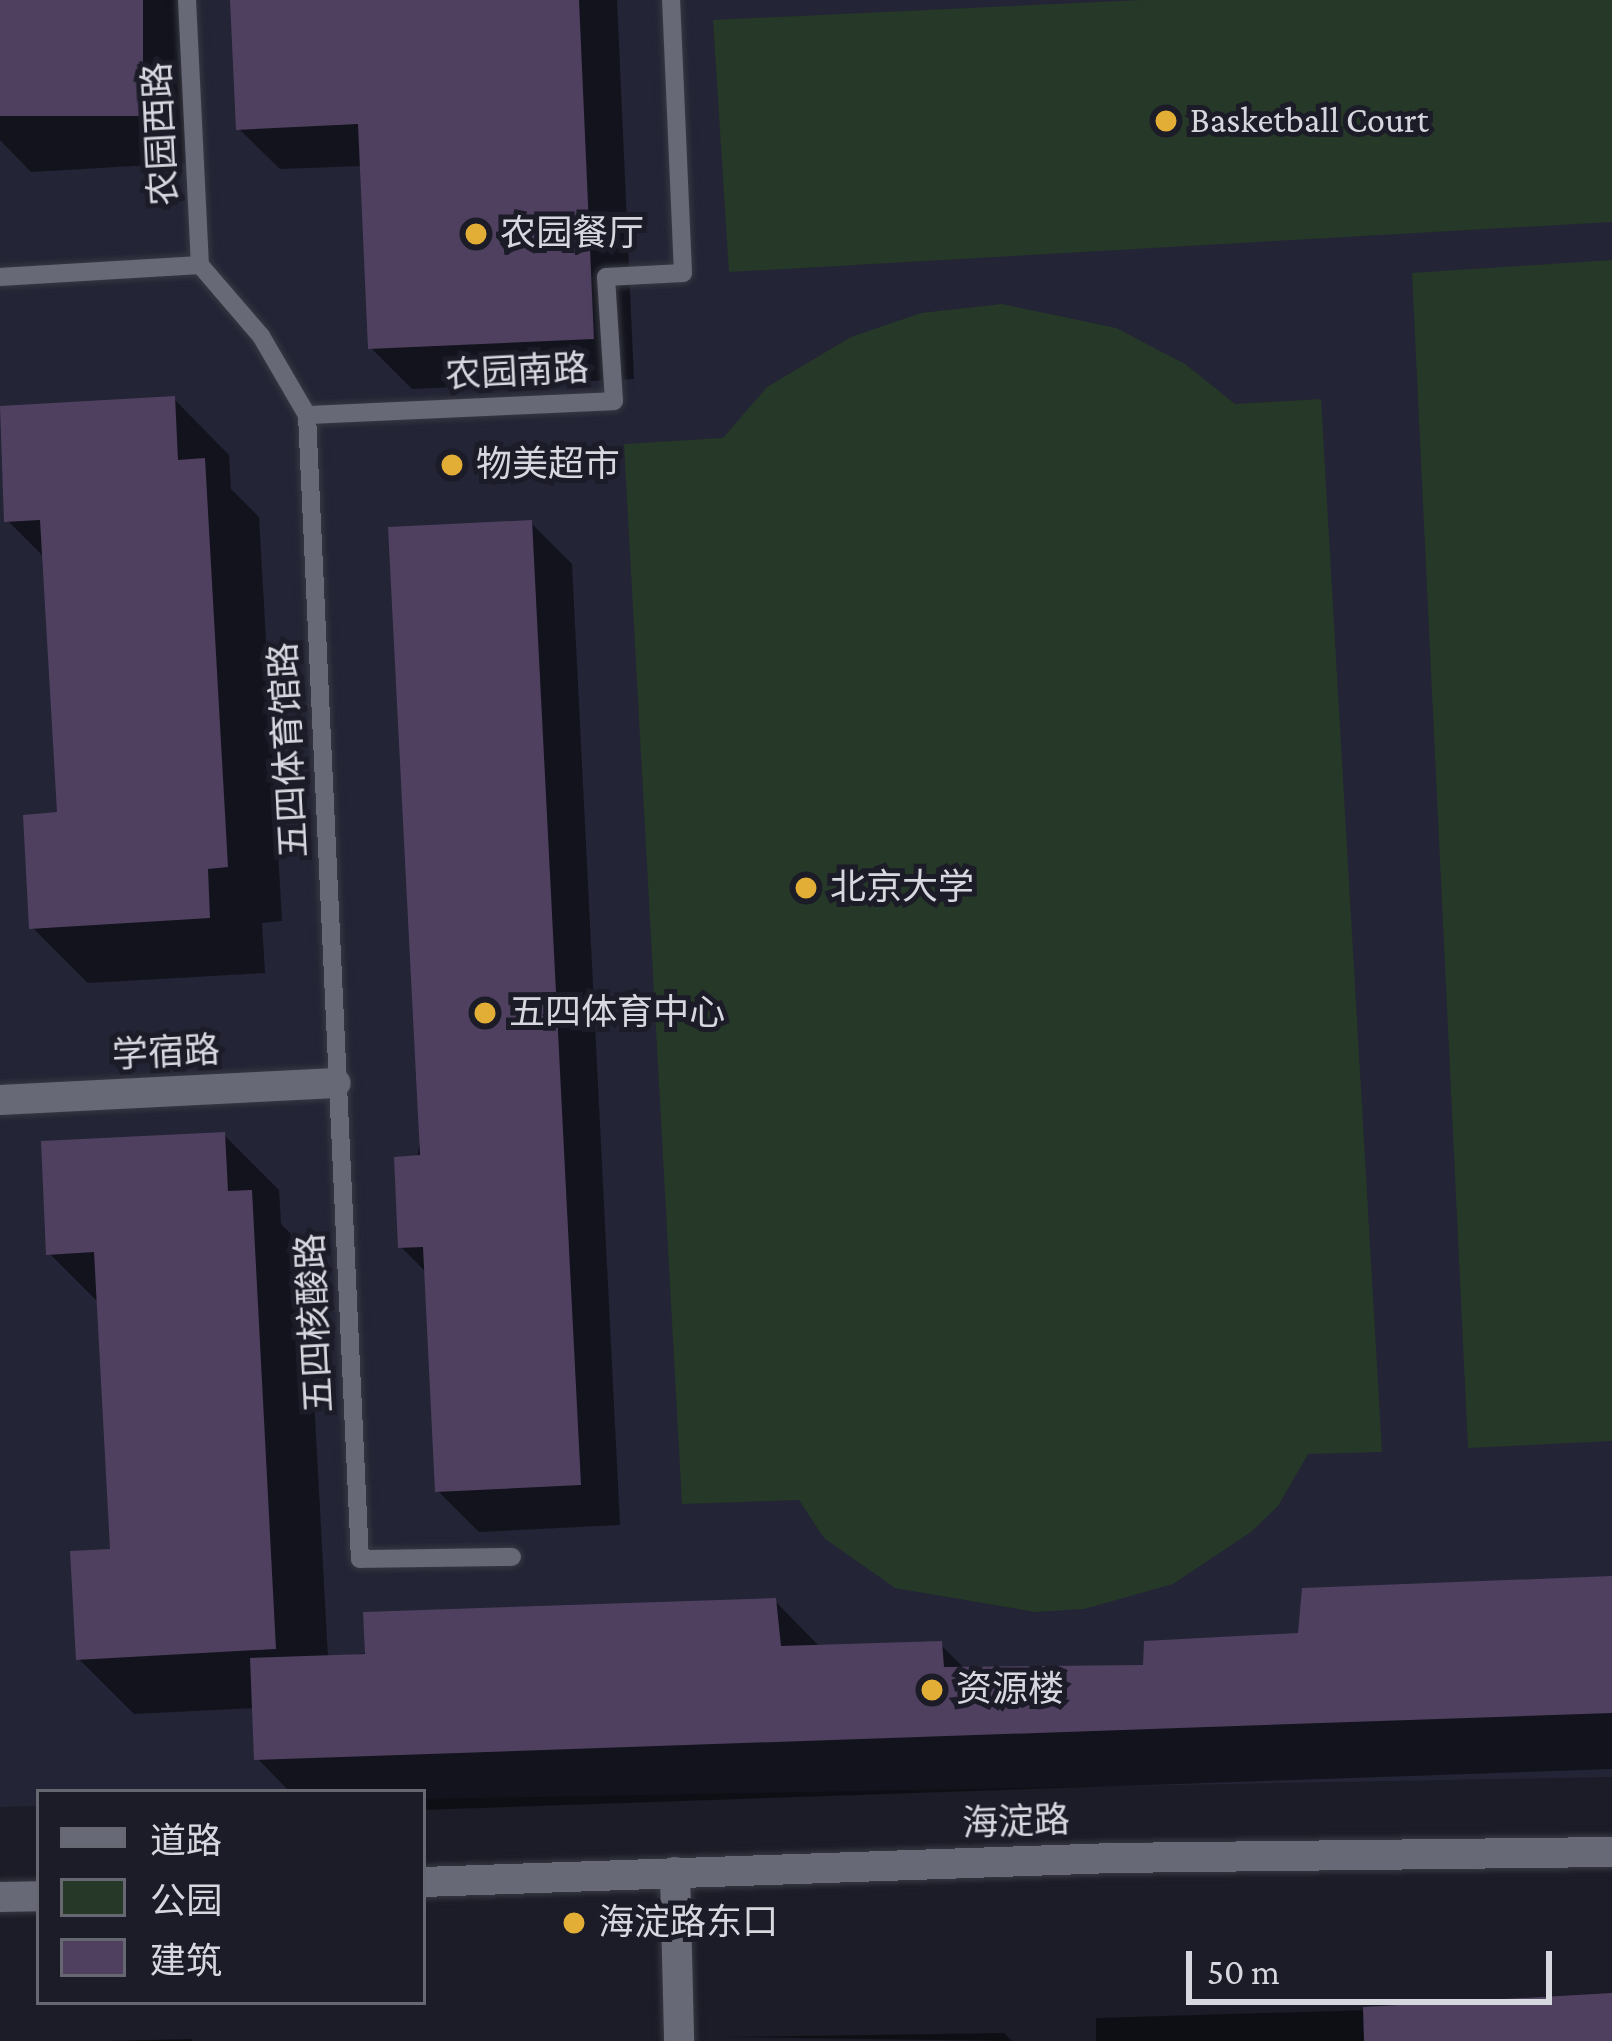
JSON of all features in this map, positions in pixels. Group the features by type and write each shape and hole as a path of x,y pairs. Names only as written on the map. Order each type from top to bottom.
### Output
{"street":[{"name":"学宿路","path":"0,1100 336,1083"},
{"name":"海淀路","path":"426,1882 675,1872 1612,1852"},
{"path":"675,1872 680,2041"},
{"path":"0,1897 36,1896"}],"lane":[{"name":"农园西路","path":"188,0 200,265"},
{"name":"农园南路","path":"307,415 614,401 606,277 683,273 671,0"},
{"path":"0,277 200,265 260,336 307,415"},
{"name":"五四体育馆路","path":"307,415 336,1083"},
{"name":"五四核酸路","path":"336,1083 360,1559 512,1557"}],"shaded area":[{"name":"北京大学","path":"0,0 1612,0 1612,1777 426,1799 426,1789 36,1789 36,1806 0,1807"}],"green space":[{"name":"Basketball Court","path":"1142,0 1612,0 1612,222 729,272 713,20"},
{"path":"1612,260 1612,1441 1468,1448 1412,273"},
{"path":"1002,304 1116,328 1185,364 1235,404 1321,399 1382,1452 1308,1454 1278,1506 1251,1532 1173,1584 1084,1609 1035,1612 895,1588 824,1538 799,1500 682,1504 624,444 723,438 767,387 851,337 921,313"}],"building":[{"path":"0,0 143,0 143,116 0,116"},
{"name":"农园餐厅","path":"230,0 579,0 594,339 368,349 358,124 236,130"},
{"path":"175,396 178,460 205,458 228,867 208,869 210,918 29,929 23,815 57,812 40,520 4,522 0,406"},
{"name":"五四体育中心","path":"532,520 581,1485 435,1492 423,1247 398,1248 394,1157 420,1155 388,527"},
{"path":"225,1132 228,1191 252,1190 276,1649 76,1660 70,1551 110,1549 94,1252 46,1255 41,1141"},
{"name":"资源楼","path":"1612,1576 1612,1713 254,1760 250,1658 365,1654 363,1612 776,1598 781,1646 942,1641 944,1667 1143,1665 1144,1641 1298,1633 1302,1588"},
{"path":"1612,1993 1612,2041 1364,2041 1363,2007"}],"place":[{"name":"Basketball Court","path":"1166,121"},
{"name":"农园餐厅","path":"476,234"},
{"name":"物美超市","path":"452,465"},
{"name":"北京大学","path":"806,888"},
{"name":"五四体育中心","path":"485,1013"},
{"name":"资源楼","path":"932,1690"},
{"name":"海淀路东口","path":"574,1923"}]}
